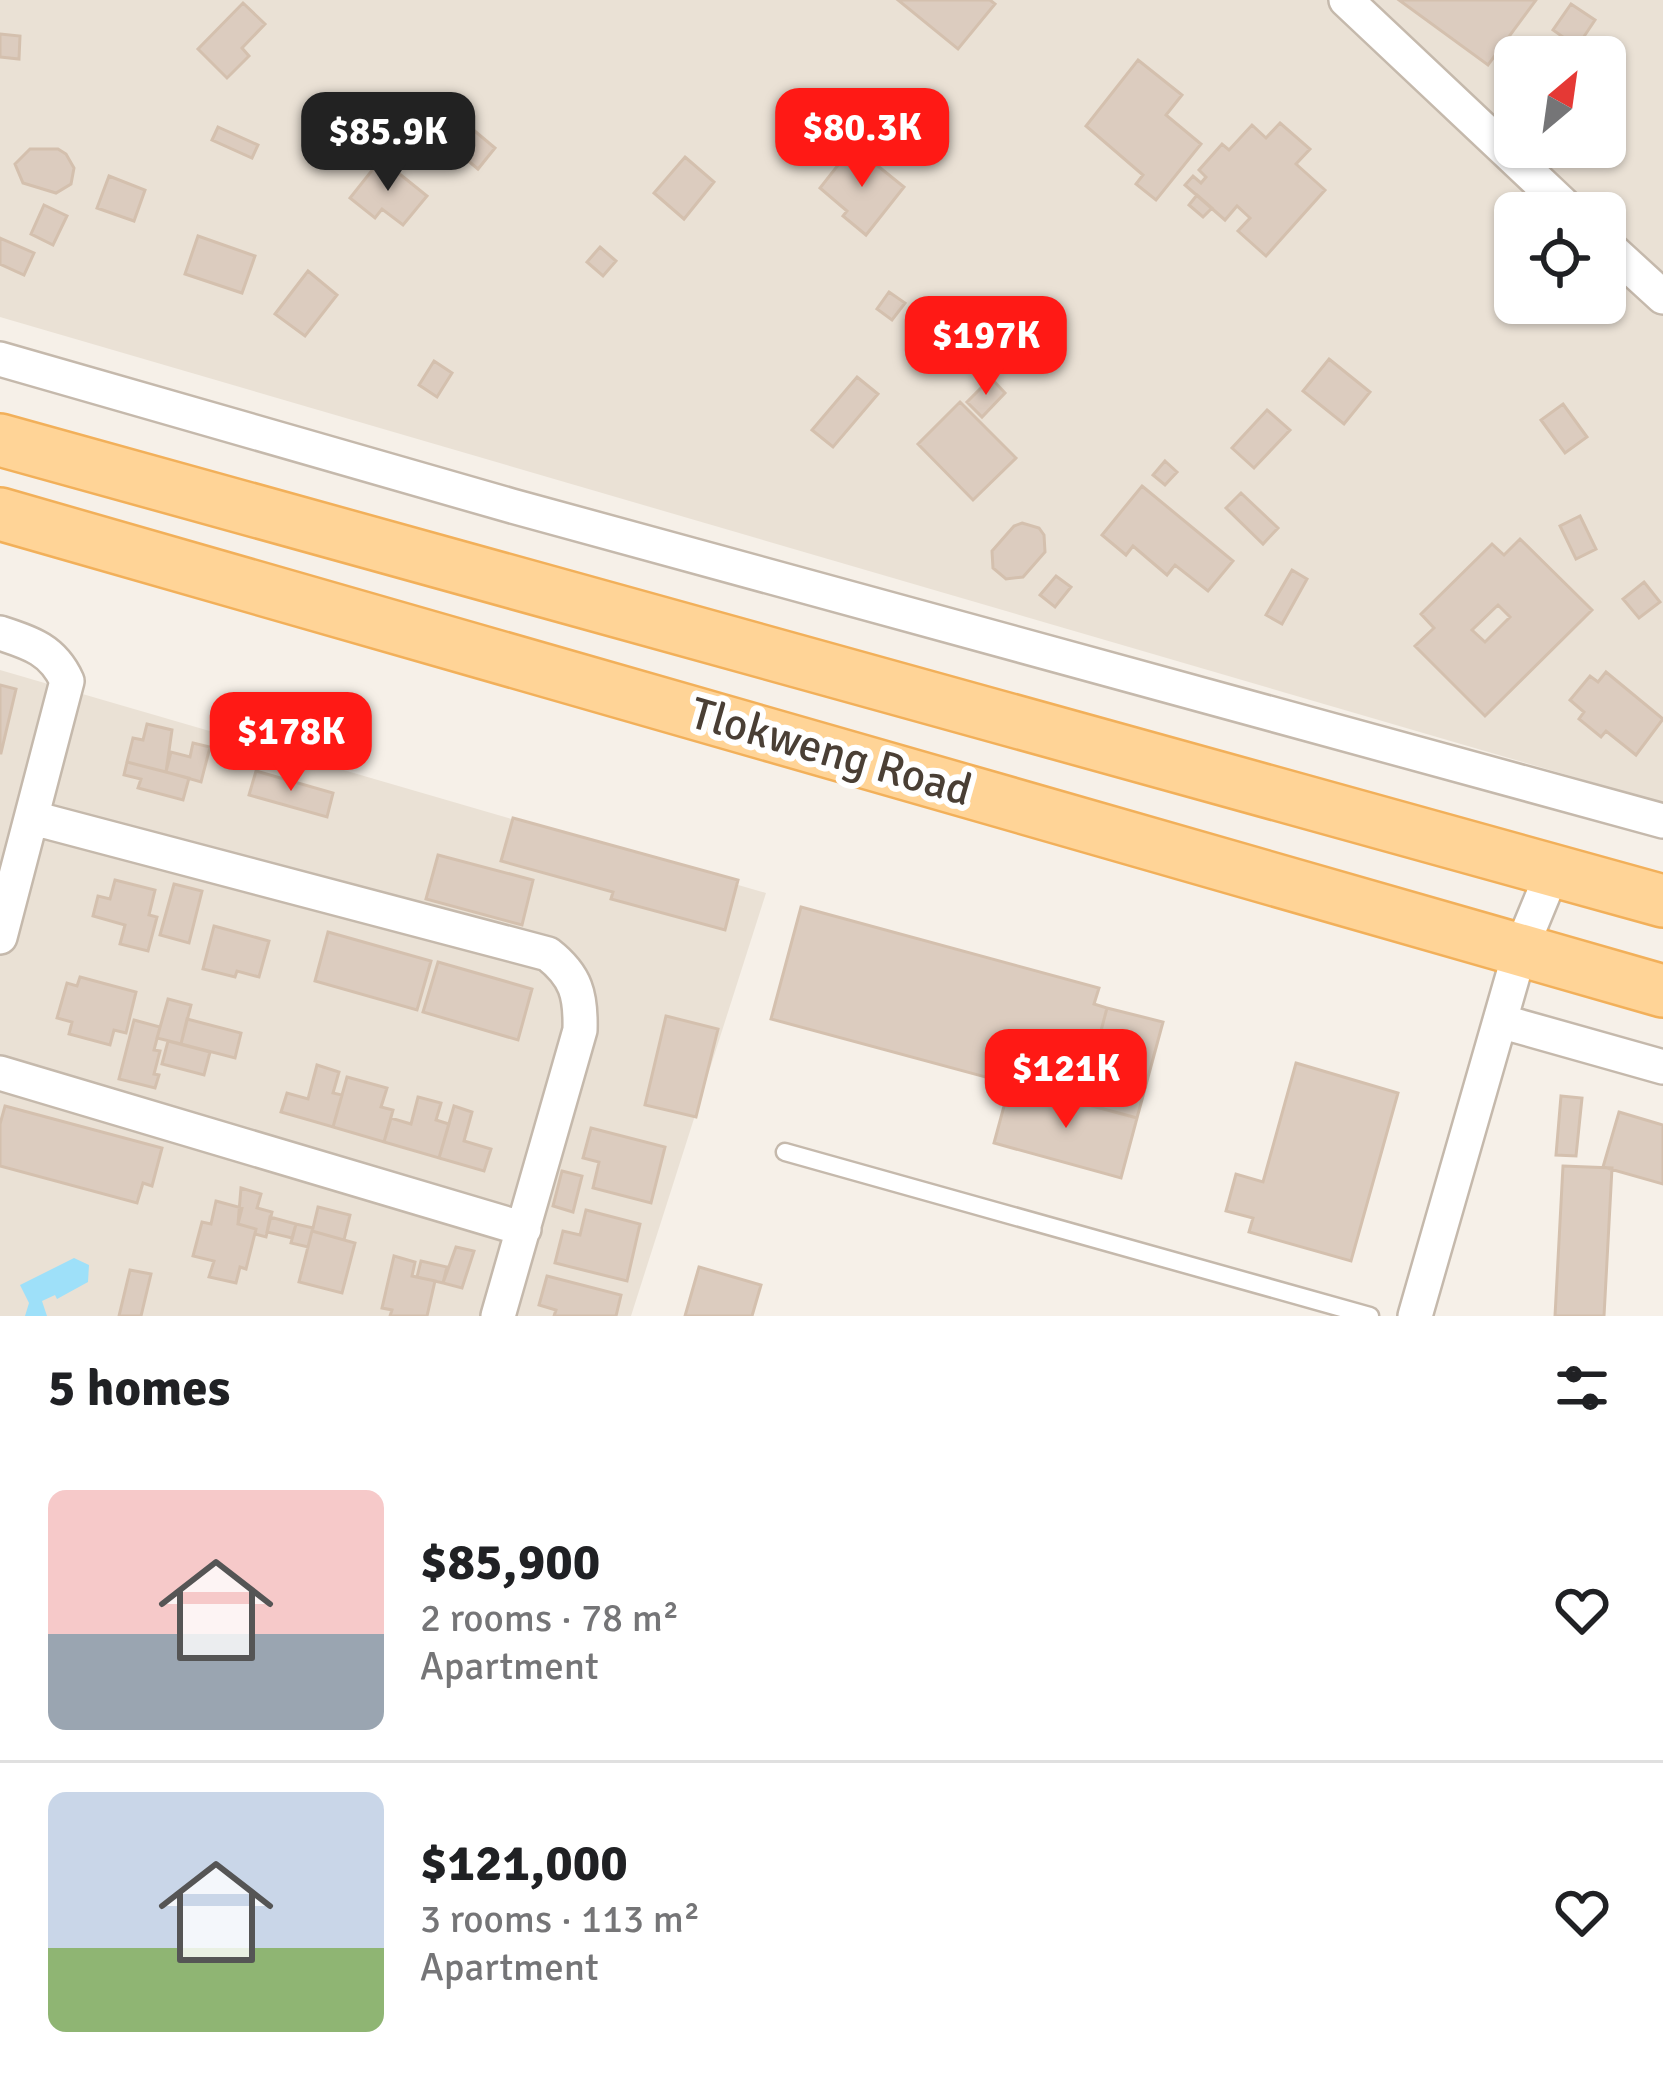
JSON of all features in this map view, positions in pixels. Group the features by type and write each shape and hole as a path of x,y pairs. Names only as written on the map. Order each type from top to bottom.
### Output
{"main road":[{"name":"Tlokweng Road","path":"0,440 1663,901"},
{"name":"Tlokweng Road","path":"0,514 1663,991"}],"street":[{"path":"1346,0 1549,192"},
{"path":"1626,263 1663,297"},
{"path":"0,359 512,506 1663,820"},
{"path":"0,633 38,645 59,664 67,681 0,937"},
{"path":"32,818 548,954 564,967 576,982 580,1030 498,1316"},
{"path":"1415,1316 1520,951 1552,871"},
{"path":"1500,1021 1663,1067"},
{"path":"0,1073 524,1229"}],"lane":[{"path":"785,1153 1370,1316"}],"shaded area":[{"path":"0,0 1663,0 1663,803 0,317"},
{"path":"0,670 766,893 631,1316 0,1316"}],"water":[{"path":"74,1258 89,1265 88,1282 57,1299 55,1295 42,1301 47,1316 25,1316 29,1303 20,1285"}],"building":[{"path":"898,0 990,0 995,4 958,49"},
{"path":"1399,0 1536,0 1509,36 1494,36 1494,57 1488,65"},
{"path":"243,3 265,24 242,48 249,56 227,78 198,49"},
{"path":"1571,4 1595,20 1584,36 1561,36 1553,30"},
{"path":"0,34 20,36 19,59 0,57"},
{"path":"1138,60 1182,95 1166,115 1201,144 1156,200 1136,184 1143,175 1086,126"},
{"path":"433,96 495,148 478,169 436,134 418,157 397,139"},
{"path":"1280,123 1310,149 1296,164 1325,190 1266,256 1238,231 1250,218 1237,206 1225,220 1185,185 1193,176 1201,183 1206,177 1199,170 1222,144 1229,150 1252,125 1266,138"},
{"path":"218,127 258,145 252,158 212,140"},
{"path":"853,146 904,187 866,235 820,188"},
{"path":"30,149 58,149 66,154 74,168 71,184 56,193 23,183 15,164"},
{"path":"685,157 714,182 684,219 654,193"},
{"path":"381,159 427,196 403,225 382,209 375,218 350,198"},
{"path":"109,176 145,190 134,221 97,208"},
{"path":"1197,195 1212,208 1203,217 1189,205"},
{"path":"44,205 67,216 53,245 31,234"},
{"path":"198,236 255,256 242,293 185,274"},
{"path":"0,238 34,253 24,275 0,264"},
{"path":"600,247 616,261 603,276 587,262"},
{"path":"308,271 337,295 305,336 275,314"},
{"path":"889,292 905,303 892,320 877,309"},
{"path":"1329,359 1370,392 1344,424 1303,391"},
{"path":"434,361 452,373 437,397 419,385"},
{"path":"857,377 878,394 833,447 812,430"},
{"path":"991,378 1005,393 982,417 967,402"},
{"path":"960,402 1016,458 973,500 918,444"},
{"path":"1563,404 1587,437 1565,453 1541,420"},
{"path":"1267,410 1290,430 1254,468 1232,448"},
{"path":"1165,461 1177,472 1165,485 1153,475"},
{"path":"1142,486 1233,561 1208,591 1175,565 1167,575 1133,546 1126,555 1102,535"},
{"path":"1241,493 1278,528 1263,544 1226,508"},
{"path":"1580,516 1596,549 1576,559 1560,526"},
{"path":"1022,523 1039,528 1045,552 1023,577 1006,579 993,568 992,551"},
{"path":"1520,539 1592,610 1485,716 1415,646 1434,628 1421,614 1492,544 1504,555","holes":["1498,605 1510,617 1485,642 1472,630"]},
{"path":"1292,570 1307,579 1282,624 1266,615"},
{"path":"1056,576 1071,587 1055,607 1040,595"},
{"path":"1644,582 1660,602 1639,618 1623,599"},
{"path":"1606,672 1663,719 1636,755 1606,731 1601,737 1579,719 1584,712 1570,700 1590,676 1598,682"},
{"path":"0,685 16,689 1,753 0,753"},
{"path":"147,724 172,730 166,772 127,762 133,738 143,740"},
{"path":"193,743 210,747 201,782 166,772 171,752 190,757"},
{"path":"127,762 189,778 183,800 138,788 141,779 124,775"},
{"path":"256,771 333,793 327,817 249,795"},
{"path":"513,818 738,880 725,930 611,899 613,892 501,861"},
{"path":"438,855 533,880 522,925 426,899"},
{"path":"115,880 155,890 149,915 157,917 148,951 120,944 125,925 93,916 98,896 110,899"},
{"path":"174,884 202,891 189,943 160,935"},
{"path":"801,907 1099,988 1094,1004 1107,1008 1082,1103 771,1019"},
{"path":"214,926 269,941 259,977 203,969"},
{"path":"328,932 431,961 417,1010 315,981"},
{"path":"438,962 532,989 518,1040 423,1012"},
{"path":"80,977 136,992 126,1033 114,1030 110,1045 69,1034 72,1022 57,1018 67,983 77,986"},
{"path":"168,999 191,1005 181,1044 157,1038"},
{"path":"1107,1008 1163,1022 1137,1118 1082,1103"},
{"path":"666,1016 718,1029 696,1117 645,1105"},
{"path":"187,1019 241,1033 235,1058 181,1044"},
{"path":"134,1020 160,1027 154,1050 160,1051 155,1088 119,1079"},
{"path":"168,1041 210,1052 204,1075 162,1064"},
{"path":"1296,1063 1398,1093 1351,1261 1249,1232 1253,1218 1226,1211 1236,1174 1263,1182"},
{"path":"317,1065 339,1072 333,1093 342,1095 333,1127 281,1112 287,1093 308,1099"},
{"path":"347,1077 387,1088 381,1107 393,1110 384,1142 333,1127"},
{"path":"1010,1084 1137,1118 1121,1178 994,1143"},
{"path":"1561,1096 1582,1098 1576,1156 1556,1155"},
{"path":"418,1097 441,1103 436,1120 449,1124 439,1158 384,1142 391,1118 411,1124"},
{"path":"5,1106 162,1148 152,1186 143,1183 137,1203 0,1166"},
{"path":"454,1106 472,1112 464,1141 491,1149 484,1171 439,1158"},
{"path":"1619,1112 1663,1125 1663,1184 1603,1167"},
{"path":"591,1128 665,1147 651,1203 593,1188 599,1162 583,1158"},
{"path":"1563,1166 1612,1168 1604,1316 1555,1316"},
{"path":"562,1171 582,1176 573,1212 553,1206"},
{"path":"241,1188 261,1194 257,1208 272,1212 266,1237 238,1224"},
{"path":"216,1201 242,1208 238,1224 256,1229 246,1269 240,1267 236,1283 209,1277 214,1261 193,1256 202,1222 211,1224"},
{"path":"318,1207 350,1215 344,1240 312,1231 308,1247 291,1243 296,1224 313,1228"},
{"path":"586,1210 640,1224 627,1281 555,1263 563,1231 580,1235"},
{"path":"270,1217 296,1224 292,1238 267,1232"},
{"path":"312,1231 355,1243 342,1293 299,1282"},
{"path":"456,1247 474,1251 462,1288 443,1283"},
{"path":"394,1256 415,1262 412,1276 435,1281 427,1316 390,1316 392,1310 382,1308"},
{"path":"421,1261 447,1267 443,1283 417,1277"},
{"path":"699,1267 761,1285 752,1316 685,1316"},
{"path":"130,1270 151,1274 141,1316 119,1316"},
{"path":"547,1276 621,1295 616,1316 554,1316 556,1310 539,1305"}]}
